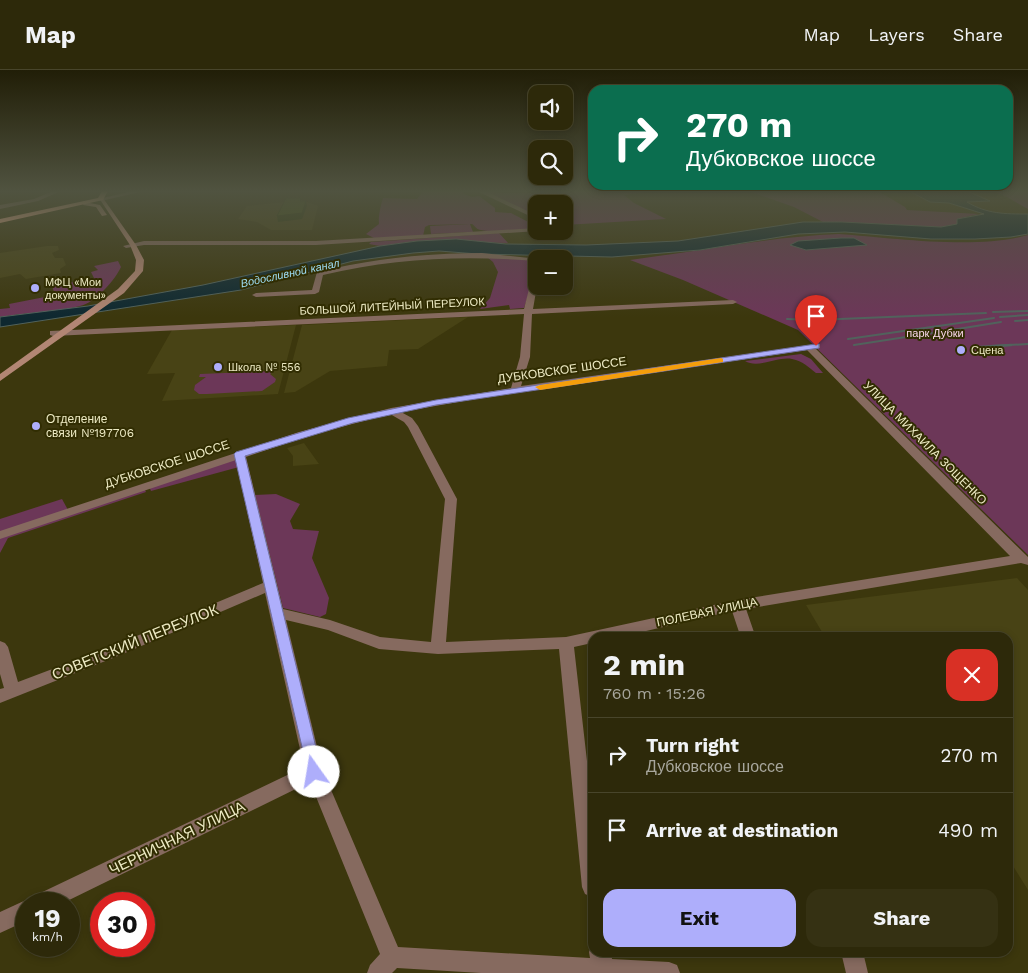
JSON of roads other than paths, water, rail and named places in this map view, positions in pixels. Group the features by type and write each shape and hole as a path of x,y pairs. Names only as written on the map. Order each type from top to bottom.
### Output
{"main road":[{"path":"0,371 57,333 84,318 130,283 139,271 140,260 119,233"},
{"path":"0,378 73,318 98,302 129,276 133,261 129,246 121,233"}],"street":[{"path":"129,246 316,243 483,233"},
{"path":"256,295 315,292 320,274 359,265 399,259 483,256 528,259"},
{"path":"515,390 525,357 528,311 532,295"},
{"name":"БОЛЬШОЙ ЛИТЕЙНЫЙ ПЕРЕУЛОК","path":"57,333 733,302"},
{"name":"ДУБКОВСКОЕ ШОССЕ","path":"0,535 240,454 330,426 391,411 515,390 813,347"},
{"name":"УЛИЦА МИХАИЛА ЗОЩЕНКО","path":"813,347 1024,560"},
{"path":"391,411 408,420 413,426 451,499 438,648"},
{"path":"240,454 314,772 392,957"},
{"name":"ПОЛЕВАЯ УЛИЦА","path":"616,632 737,605 1024,560"},
{"name":"СОВЕТСКИЙ ПЕРЕУЛОК","path":"6,694 113,652 270,586"},
{"path":"737,605 747,632"},
{"name":"ПОЛЕВАЯ УЛИЦА","path":"277,613 330,625 379,643 438,648 566,643 588,638"},
{"path":"566,643 588,849"},
{"path":"0,647 6,694"},
{"name":"ЧЕРНИЧНАЯ УЛИЦА","path":"64,892 314,772"},
{"path":"0,922 15,915"},
{"path":"392,957 601,962 669,973"},
{"path":"378,973 392,957"},
{"path":"853,957 857,973"}],"water":[{"name":"Водосливной канал","path":"730,233 818,233 798,234 700,250 612,257 573,256 573,250 528,250 528,255 439,251 413,253 353,261 241,290 0,327 0,317 88,306 203,285 380,246 417,241 456,239 506,244 586,245 678,241"},
{"path":"859,233 1028,233 1011,237 931,239"},
{"path":"854,238 867,245 806,250 790,245 798,241"}],"waterway":[{"path":"993,312 1028,311"},
{"path":"787,319 815,320 986,313"},
{"path":"1000,317 1028,315"},
{"path":"848,339 994,318"},
{"path":"1015,321 1028,320"},
{"path":"939,332 1001,322"},
{"path":"854,345 932,333"},
{"path":"991,346 1028,344"},
{"path":"980,347 1011,345"}],"place":[{"name":"МФЦ «Мои документы»","path":"35,288"},
{"name":"Сцена","path":"961,350"},
{"name":"Школа № 556","path":"218,367"},
{"name":"Отделение связи №197706","path":"36,426"}],"park label":[{"name":"парк Дубки","path":"935,333"}]}
